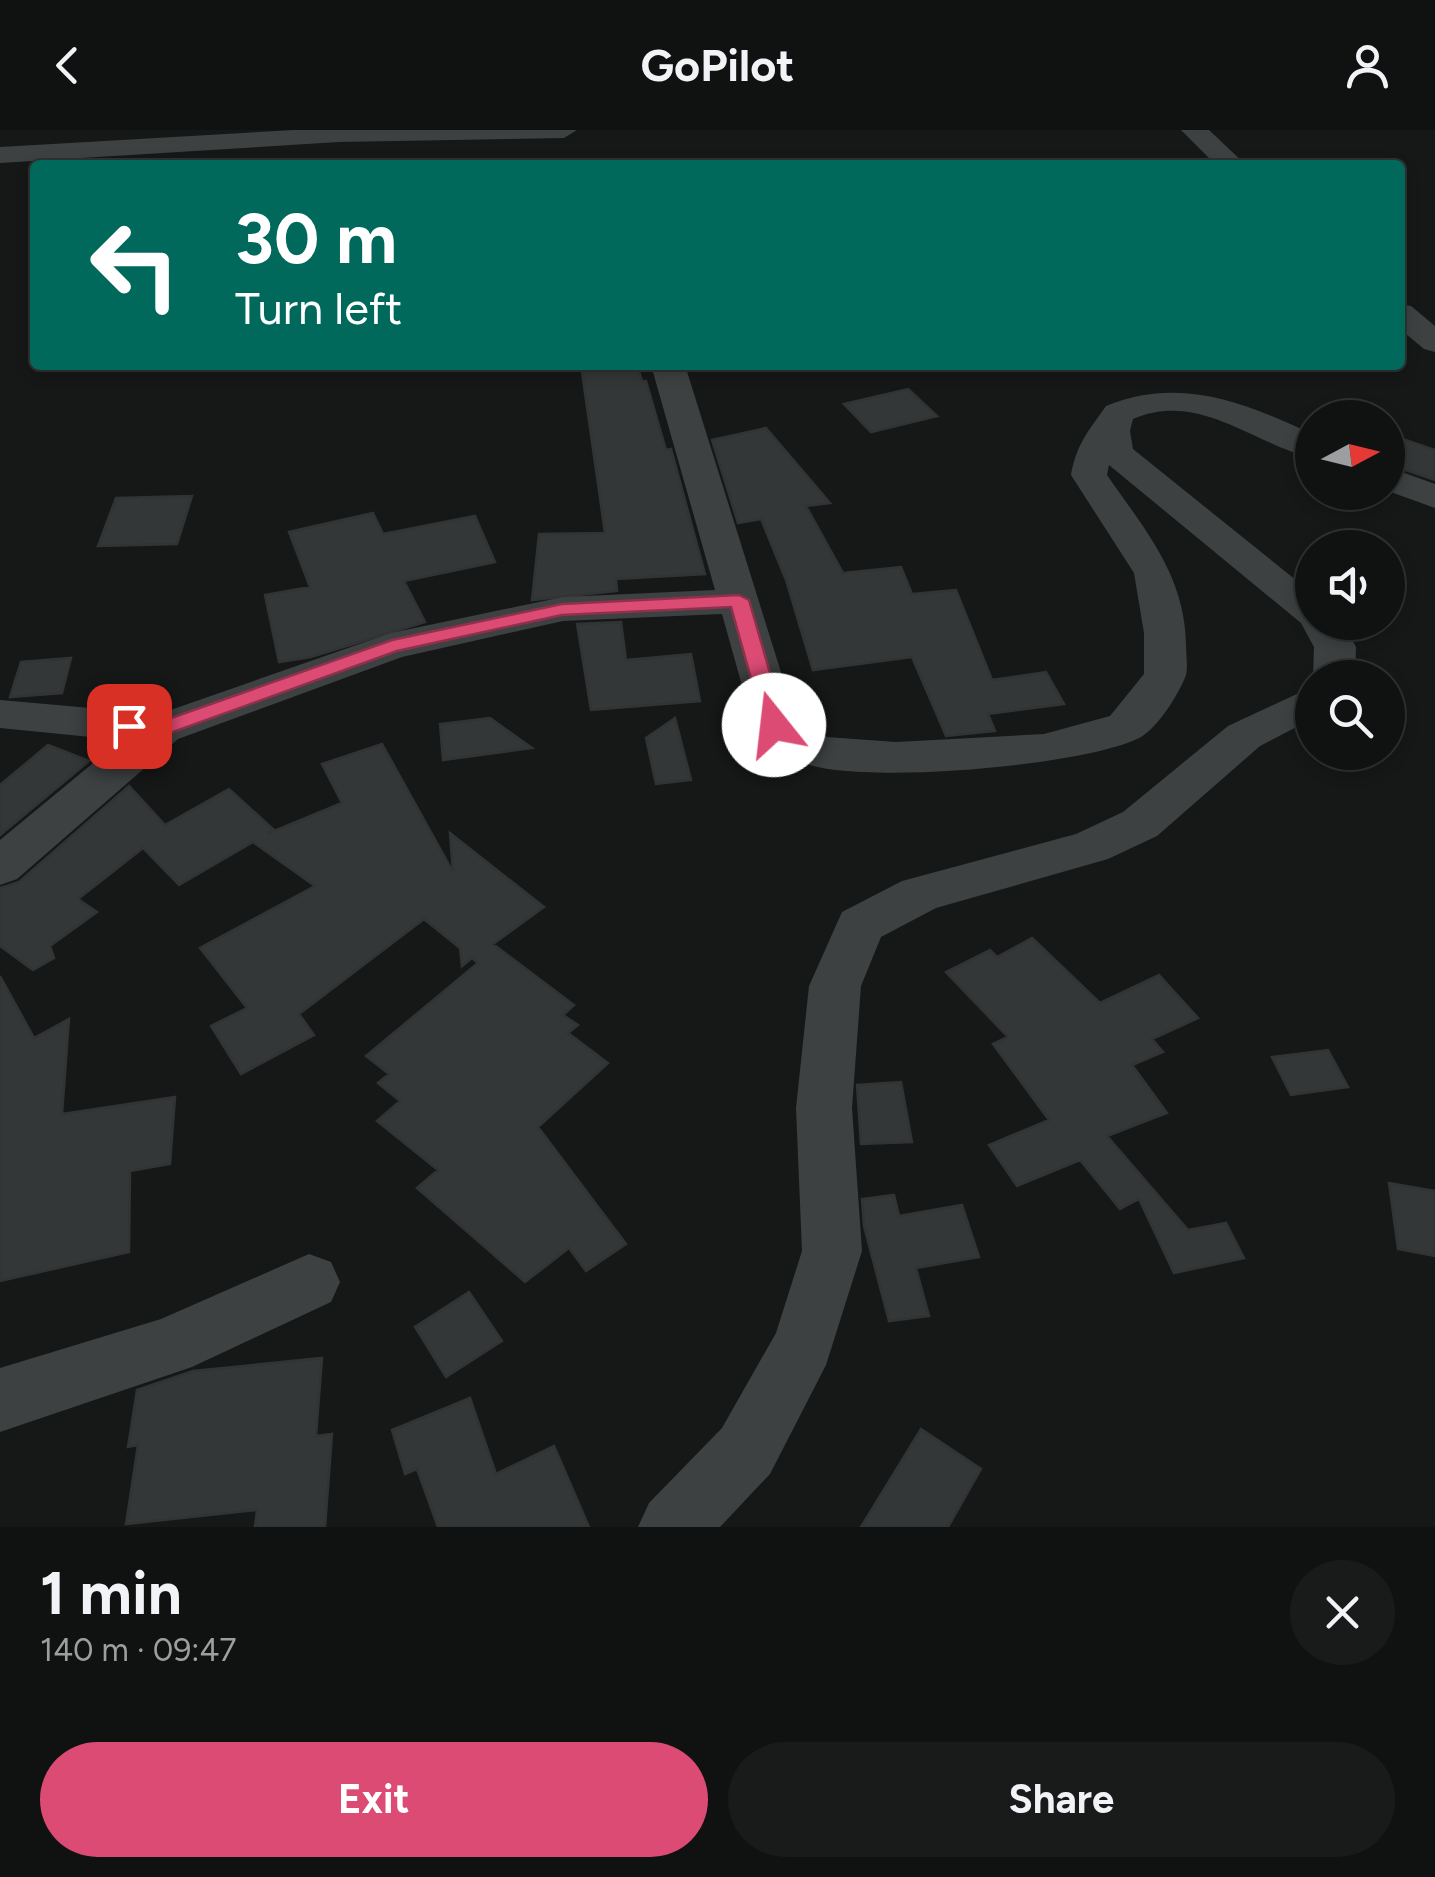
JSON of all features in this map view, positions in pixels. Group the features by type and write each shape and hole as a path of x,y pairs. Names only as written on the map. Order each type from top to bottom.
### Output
{"street":[{"path":"1194,130 1227,160"},
{"path":"0,155 199,146 339,134 567,136"},
{"path":"1405,316 1435,342"},
{"path":"670,370 774,725 818,750 896,757 1044,749 1126,726 1146,706 1165,674 1165,632 1154,573 1089,474 1094,444 1112,431"},
{"path":"1295,439 1244,414 1183,401 1138,402 1118,413 1112,431 1116,452 1295,599"},
{"path":"1405,485 1435,497"},
{"path":"0,867 162,729 392,646 562,610 739,600"},
{"path":"673,1527 746,1451 804,1344 832,1251 824,1108 835,986 860,924 920,894 1092,847 1140,824 1244,736 1295,709"},
{"path":"0,714 162,729"},
{"path":"0,1400 170,1346 308,1282"}],"building":[{"path":"582,370 639,370 642,381 646,381 666,450 671,449 705,574 616,579 617,591 532,600 539,534 605,533"},
{"path":"908,389 937,416 871,432 844,404"},
{"path":"766,428 830,503 806,506 843,573 901,567 912,594 956,590 992,680 1046,672 1064,704 988,714 995,731 946,736 912,657 813,670 786,580 761,519 738,523 712,440"},
{"path":"1405,440 1435,450 1435,480 1405,470"},
{"path":"192,496 177,544 98,546 116,498"},
{"path":"373,513 383,534 475,516 495,562 404,581 425,622 311,657 279,662 265,595 310,587 289,532"},
{"path":"621,622 626,660 691,654 700,701 591,710 577,624"},
{"path":"71,658 62,693 10,697 21,662"},
{"path":"490,718 532,748 443,760 440,724"},
{"path":"675,718 691,780 656,784 646,738"},
{"path":"382,744 453,872 450,833 544,907 493,944 574,1005 563,1015 578,1025 568,1033 608,1063 538,1127 626,1244 586,1271 569,1248 525,1282 417,1188 438,1170 377,1121 400,1101 378,1083 389,1074 366,1056 478,963 472,958 462,966 460,948 424,919 299,1014 314,1035 241,1074 211,1026 247,1008 200,948 315,886 253,842 179,885 143,848 78,899 97,912 50,946 54,958 33,970 0,946 0,888 19,882 129,786 165,825 229,789 274,830 267,834 342,803 322,764"},
{"path":"48,745 89,761 0,835 0,785"},
{"path":"1032,938 1100,1003 1159,975 1198,1018 1152,1039 1163,1052 1132,1065 1167,1113 1107,1136 1188,1230 1226,1223 1244,1258 1174,1273 1139,1199 1120,1209 1080,1160 1017,1186 989,1145 1049,1120 993,1044 1008,1037 946,972 990,950 997,957"},
{"path":"0,976 34,1038 69,1019 62,1114 175,1097 170,1164 130,1171 129,1252 0,1281"},
{"path":"1328,1050 1348,1087 1291,1095 1272,1057"},
{"path":"901,1082 912,1142 861,1144 857,1085"},
{"path":"1389,1183 1435,1191 1435,1256 1398,1249"},
{"path":"894,1195 899,1216 962,1205 979,1257 916,1268 929,1316 889,1321 864,1226 862,1199"},
{"path":"469,1292 502,1341 446,1377 415,1327"},
{"path":"322,1358 316,1436 332,1434 325,1527 255,1527 257,1510 126,1524 138,1445 128,1447 137,1390 193,1371"},
{"path":"470,1398 496,1474 554,1446 589,1527 438,1527 417,1469 405,1474 392,1430"},
{"path":"921,1429 981,1469 948,1527 861,1527"}],"route":[{"path":"129,726 162,729 392,646 562,610 739,600 774,725"}]}
